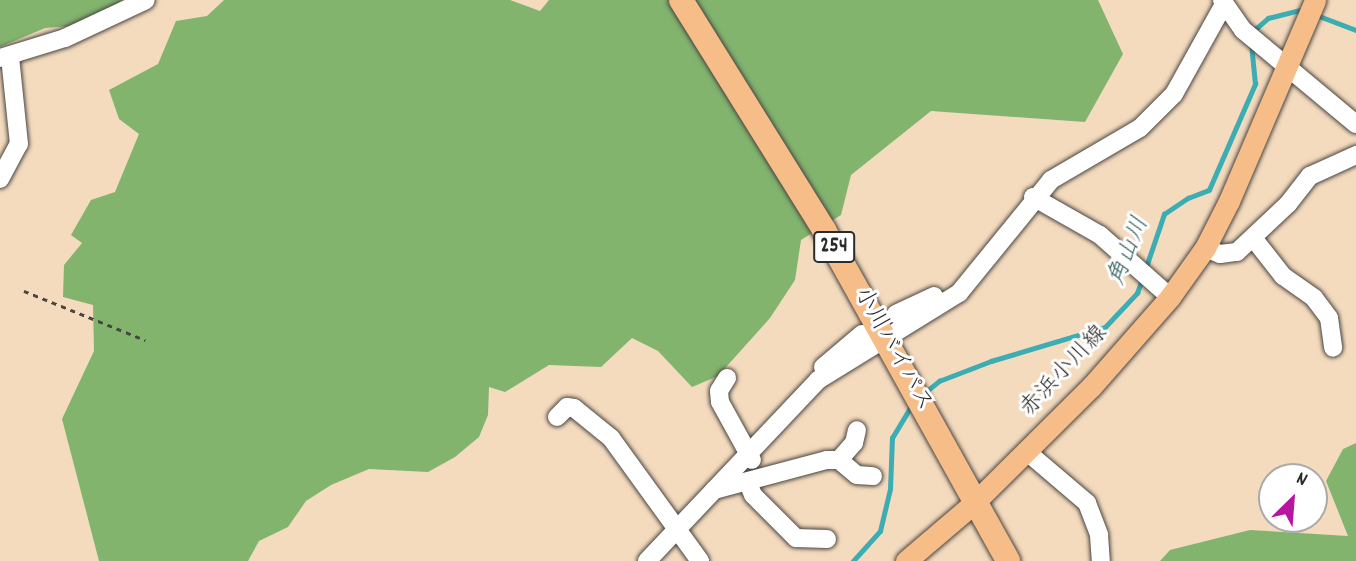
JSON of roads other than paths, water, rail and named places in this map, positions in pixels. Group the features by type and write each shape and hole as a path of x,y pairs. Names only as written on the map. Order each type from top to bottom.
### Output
{"highway":[{"name":"小川バイパス","path":"681,0 777,150 881,328 1008,561"}],"main road":[{"name":"赤浜小川線","path":"906,561 975,502 1091,387 1170,297 1205,248 1288,66 1314,0"}],"street":[{"path":"0,179 19,144 5,57 65,38 146,0"},
{"path":"647,561 818,380 881,328 959,293 1033,197 1070,165 1140,128 1174,94 1223,2 1243,30 1356,124"},
{"path":"1205,248 1231,255 1254,239 1310,176 1356,155"},
{"path":"1033,197 1073,217 1170,297"},
{"path":"1254,239 1283,276 1314,298 1329,318 1333,348"},
{"path":"727,379 719,391 720,402 748,453 755,479 753,495 796,538 827,539"},
{"path":"557,417 567,407 574,408 611,438 700,561"},
{"path":"714,490 839,460 854,443 857,430"},
{"path":"1026,451 1087,503 1099,535 1101,561"},
{"path":"839,460 857,475 873,476"}],"waterway":[{"name":"角山川","path":"1252,32 1268,18 1303,9"},
{"name":"角山川","path":"1314,14 1356,30"},
{"name":"角山川","path":"1146,267 1164,214 1188,198 1209,190 1255,84 1251,44"},
{"name":"角山川","path":"923,394 939,381 991,361 1105,327 1137,293 1142,279"},
{"name":"角山川","path":"853,561 880,531 890,489 892,438 912,405"}]}
